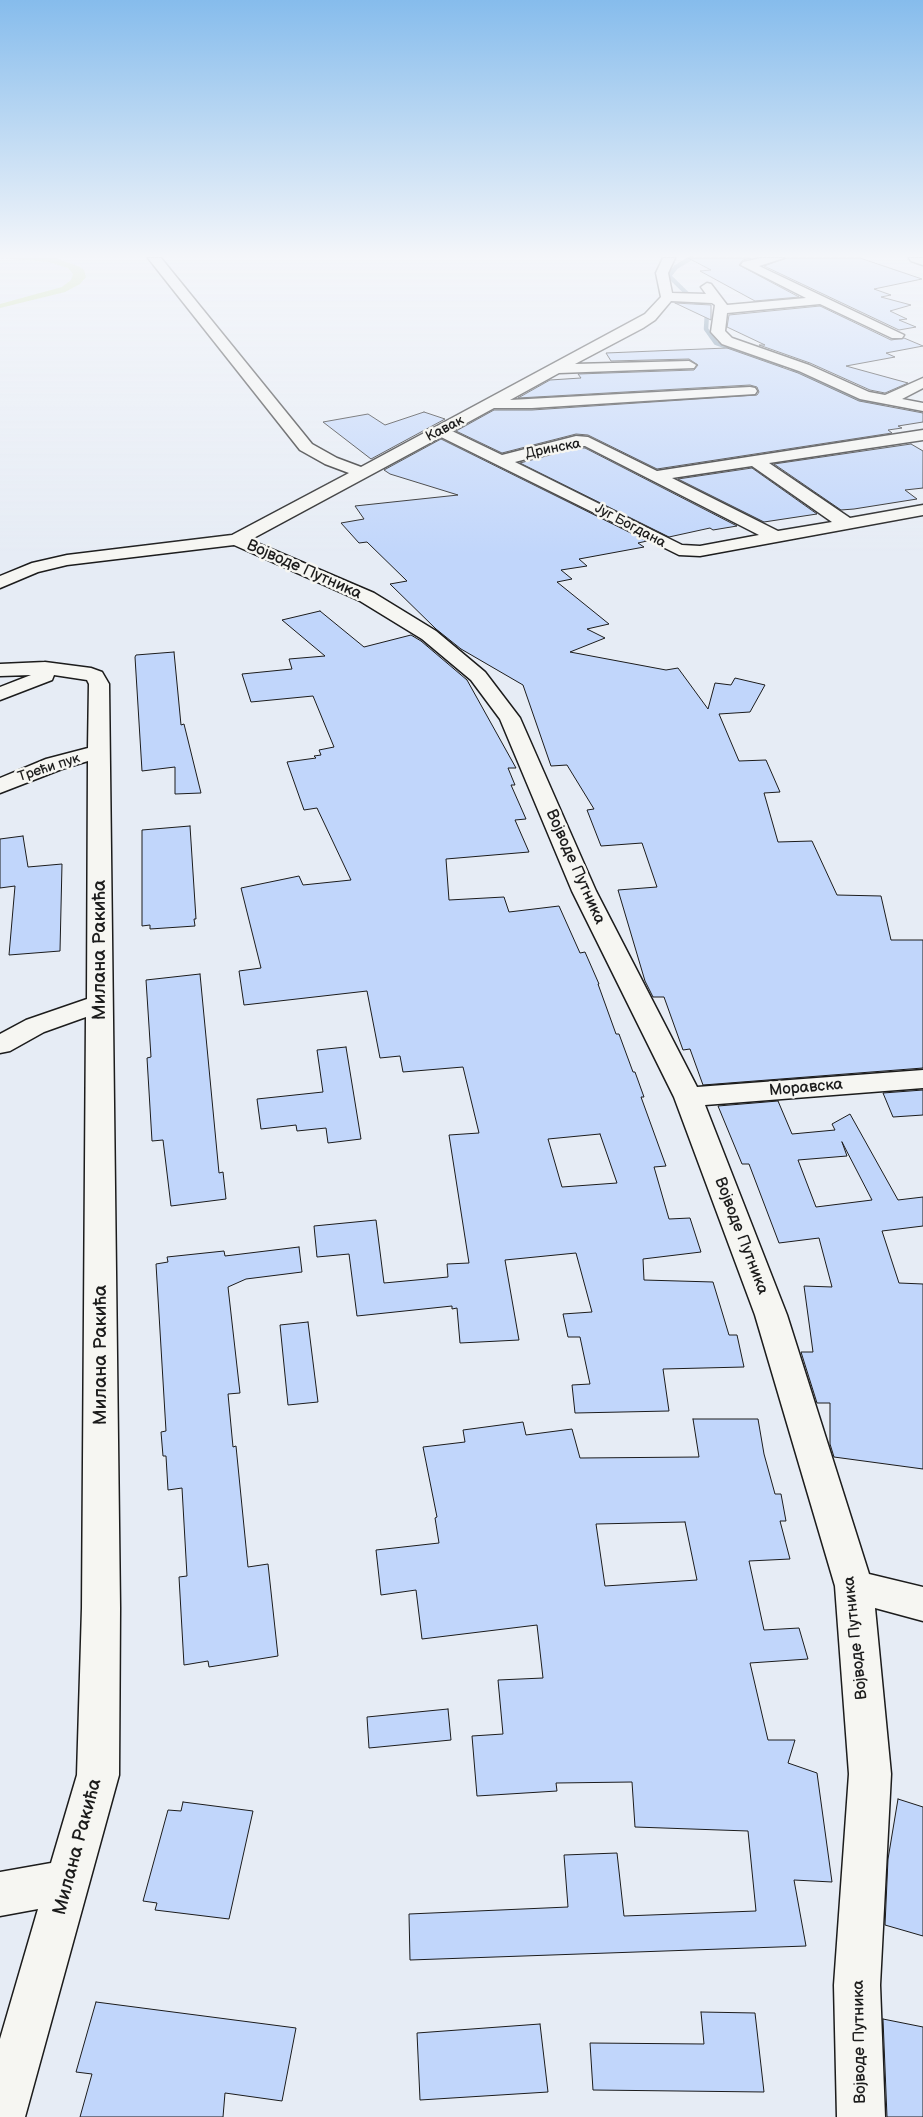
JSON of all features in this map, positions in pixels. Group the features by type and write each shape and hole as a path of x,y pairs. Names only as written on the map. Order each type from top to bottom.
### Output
{"street":[{"path":"233,357 306,447 337,464 361,472"},
{"name":"Кавак","path":"236,540 361,472 523,388 553,368 574,357"},
{"path":"772,357 804,368 856,392 886,401 923,406"},
{"path":"553,368 563,370 688,374"},
{"path":"886,401 923,382"},
{"path":"523,388 549,387"},
{"path":"493,404 532,404 750,391"},
{"name":"Југ Богдана","path":"441,431 502,460 673,548 700,551 923,510"},
{"path":"655,476 918,439"},
{"name":"Дринска","path":"502,460 576,441 591,443 776,537"},
{"path":"755,461 847,524"},
{"path":"0,583 32,568 67,560 236,540"},
{"name":"Војводе Путника","path":"236,540 367,597 428,635 478,676 510,718 584,891 688,1097 771,1315 854,1586 870,1774 857,1985 861,2117"},
{"name":"Милана Ракића","path":"0,670 64,670 95,676 99,684 102,1608 98,1775 1,2117"},
{"path":"0,694 64,670"},
{"name":"Трећи пук","path":"0,786 54,764 99,752"},
{"path":"0,1046 35,1026 100,1003"},
{"name":"Моравска","path":"688,1097 923,1079"},
{"path":"854,1586 923,1604"},
{"path":"0,1894 69,1882"}],"building":[{"path":"608,357 752,357 798,373 859,401 923,413 923,422 898,426 902,428 888,430 892,433 657,469 588,435 576,434 502,453 456,431 494,410 532,410 757,395 759,392 757,387 750,385 518,398 550,380 581,378 578,374 694,370 698,365 689,359 611,361"},
{"path":"792,357 895,357 846,366 908,383 885,393 870,390"},
{"path":"424,412 445,419 371,459 323,422 368,414 385,425"},
{"path":"441,439 647,541 638,543 644,547 579,559 587,566 561,570 572,579 557,582 609,624 587,629 605,638 570,652 666,670 678,668 708,709 715,683 731,685 735,678 765,685 750,712 719,714 739,761 766,760 780,792 764,793 778,842 812,841 837,895 881,896 891,940 923,940 923,1068 703,1085 690,1049 683,1050 664,997 653,997 645,981 618,890 657,887 642,843 601,846 587,810 594,809 567,765 551,766 523,685 461,649 436,629 390,584 407,581 367,542 359,543 341,523 364,519 355,506 458,495 390,474 384,470"},
{"path":"911,444 923,451 923,488 905,490 917,499 854,509 841,510 774,464"},
{"path":"576,448 585,448 737,526 713,530 710,528 669,537 520,463"},
{"path":"752,468 817,514 764,522 678,479"},
{"path":"320,611 364,647 411,635 421,641 467,680 516,768 508,768 515,785 511,785 526,819 515,820 529,852 446,859 449,900 504,897 509,912 559,906 580,953 585,952 599,984 616,1034 619,1034 633,1072 635,1072 644,1097 641,1097 666,1166 654,1167 669,1219 690,1218 701,1252 643,1259 644,1280 713,1282 729,1335 737,1335 744,1367 663,1369 669,1411 575,1413 572,1385 590,1384 580,1337 568,1337 563,1314 592,1312 576,1253 505,1260 519,1340 460,1343 457,1308 452,1309 452,1306 357,1316 349,1254 317,1257 314,1226 376,1220 384,1283 448,1277 447,1264 469,1263 449,1135 479,1133 463,1067 403,1072 400,1056 380,1058 367,991 244,1005 239,971 261,968 241,888 299,876 303,885 351,880 317,808 304,810 287,762 316,758 314,756 321,755 319,750 334,747 313,696 251,702 242,674 292,669 289,659 325,656 282,620","holes":["600,1134 617,1183 562,1187 548,1139"]},
{"path":"174,652 181,725 184,724 201,793 175,794 175,767 142,771 135,657 136,655"},
{"path":"190,826 195,926 150,929 150,925 142,926 142,830"},
{"path":"23,836 28,867 62,864 60,951 9,955 15,886 0,888 0,839"},
{"path":"200,974 219,1173 223,1172 226,1199 171,1206 163,1140 152,1141 147,1058 151,1057 146,980"},
{"path":"346,1047 361,1139 328,1143 326,1128 297,1131 296,1125 261,1129 257,1099 323,1092 317,1050"},
{"path":"923,1090 923,1115 893,1117 883,1093"},
{"path":"778,1101 792,1134 835,1130 832,1124 850,1114 898,1200 923,1197 923,1226 882,1231 899,1283 923,1284 923,1469 834,1457 830,1444 830,1403 817,1403 801,1352 813,1352 804,1286 832,1287 819,1238 779,1243 749,1164 742,1164 718,1106","holes":["842,1142 872,1200 816,1207 798,1160 847,1156"]},
{"path":"299,1247 302,1272 246,1279 228,1287 240,1393 228,1394 233,1447 236,1446 248,1567 268,1564 278,1656 209,1667 208,1661 184,1665 179,1577 187,1576 182,1488 168,1490 166,1456 163,1456 161,1432 166,1431 156,1264 168,1262 167,1257 224,1251 225,1256"},
{"path":"308,1322 318,1402 288,1405 280,1325"},
{"path":"693,1419 758,1419 764,1454 775,1494 781,1494 786,1521 780,1521 790,1559 749,1561 764,1630 799,1628 808,1659 750,1663 768,1740 795,1740 788,1763 817,1773 832,1882 794,1880 806,1946 410,1960 409,1914 568,1907 564,1855 617,1853 624,1916 756,1911 748,1831 635,1827 632,1782 556,1783 557,1791 477,1796 472,1736 503,1734 498,1680 543,1678 537,1625 422,1639 416,1590 381,1595 376,1550 439,1543 435,1518 437,1517 423,1447 465,1442 463,1430 523,1422 526,1435 572,1429 580,1458 699,1457","holes":["685,1522 697,1580 605,1586 596,1524"]},
{"path":"448,1709 451,1740 369,1748 367,1717"},
{"path":"898,1799 923,1807 923,1936 885,1925 888,1859"},
{"path":"183,1802 253,1811 229,1919 155,1910 157,1903 143,1901 168,1810 181,1811"},
{"path":"96,2002 296,2028 282,2101 225,2093 223,2117 80,2117 92,2074 76,2072"},
{"path":"701,2012 755,2013 764,2092 593,2090 590,2043 704,2044"},
{"path":"883,2019 923,2027 923,2117 887,2117"},
{"path":"540,2024 548,2092 420,2100 417,2033"}],"waterway":[{"path":"753,357 781,367"},
{"path":"793,372 855,399 883,406"}]}
